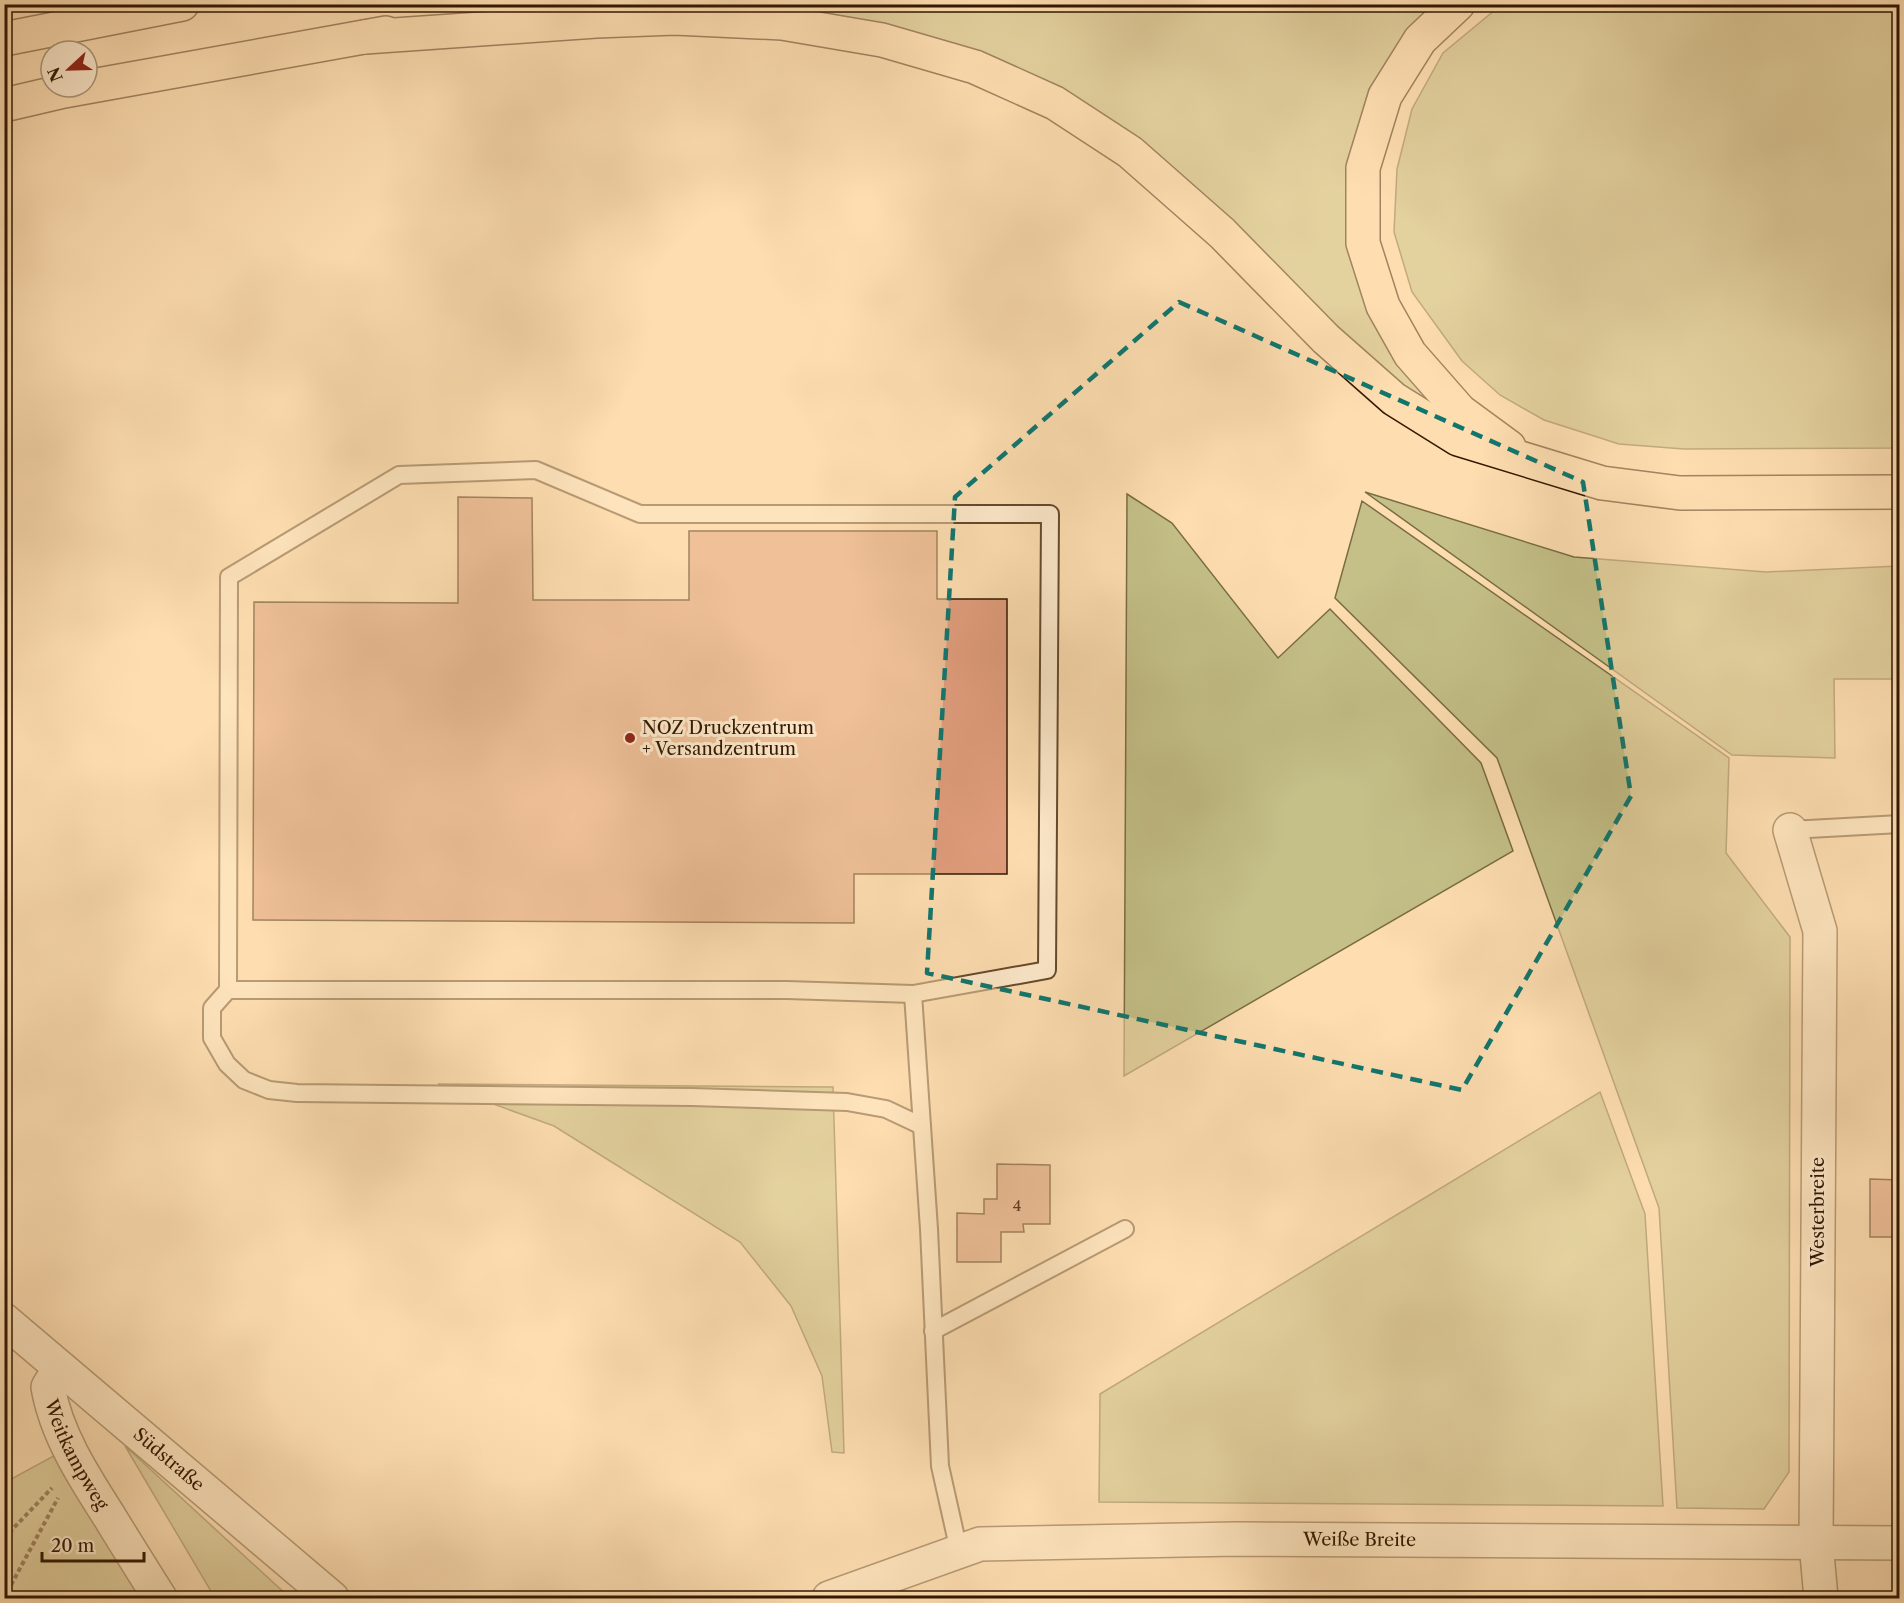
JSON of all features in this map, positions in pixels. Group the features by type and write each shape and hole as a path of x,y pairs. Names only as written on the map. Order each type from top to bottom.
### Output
{"highway":[{"path":"4,39 182,4"},
{"path":"4,105 64,91 551,4"},
{"path":"1458,4 1420,40 1385,96 1363,168 1363,243 1383,306 1410,354 1460,411 1530,463"},
{"path":"365,37 596,21 687,18 782,23 882,40 975,67 1055,103 1130,152 1222,232 1326,339 1395,399 1458,440 1602,483 1680,493 1899,492"}],"street":[{"name":"Westerbreite","path":"1790,830 1820,931 1816,1543 1821,1599"},
{"name":"Südstraße","path":"4,1320 332,1599"},
{"name":"Weitkampweg","path":"60,1368 48,1387 51,1403 77,1462 160,1599"},
{"name":"Weiße Breite","path":"828,1599 980,1544 1236,1539 1899,1543"}],"lane":[{"path":"228,990 787,990 913,994 1047,970 1050,514 640,514 536,470 399,475 230,577 228,990 212,1008 212,1038 226,1064 244,1080 269,1090 297,1093 692,1097 847,1102 886,1109 922,1126"},
{"path":"1790,830 1899,824"},
{"path":"913,994 940,1466 959,1551"},
{"path":"933,1331 1125,1229"}],"path":[{"path":"4,1538 77,1462"},
{"path":"4,1598 77,1462"}],"highlighted area":[{"path":"1179,302 1583,482 1631,796 1462,1090 927,973 955,497"}],"shaded area":[{"path":"815,4 1437,5 1409,28 1369,89 1347,166 1349,244 1451,420 1404,387 1337,327 1233,221 1140,140 784,8"},
{"path":"1501,5 1899,5 1899,448 1684,449 1619,444 1544,420 1500,395 1462,361 1412,292 1394,232 1397,169 1412,109 1443,53"},
{"path":"1365,492 1574,557 1766,572 1899,566 1899,679 1834,679 1835,758 1732,755"},
{"path":"1127,494 1172,523 1278,658 1330,609 1481,763 1513,851 1124,1076"},
{"path":"1362,501 1729,758 1726,853 1790,937 1789,1472 1764,1509 1677,1508 1659,1208 1497,758 1335,598"},
{"path":"438,1084 833,1087 844,1453 832,1452 822,1376 791,1306 740,1242 554,1126"},
{"path":"1600,1092 1645,1214 1663,1506 1099,1502 1100,1394"},
{"path":"125,1446 290,1598 215,1598"},
{"path":"61,1452 147,1598 5,1598 4,1483"}],"building":[{"name":"NOZ Druckzentrum + Versandzentrum","path":"458,497 532,498 533,600 689,600 689,531 937,531 937,599 1007,599 1007,874 854,874 854,923 253,920 254,602 458,603"},
{"path":"1897,908 1900,908 1900,1015 1895,1015"},
{"path":"1895,1015 1900,1015 1900,1122 1895,1122"},
{"path":"997,1164 1050,1165 1050,1224 1023,1224 1024,1232 1001,1232 1001,1262 957,1262 957,1213 984,1214 984,1199 997,1199"},
{"path":"1870,1179 1900,1180 1900,1237 1870,1237"}],"place":[{"name":"NOZ Druckzentrum + Versandzentrum","path":"630,738"}]}
